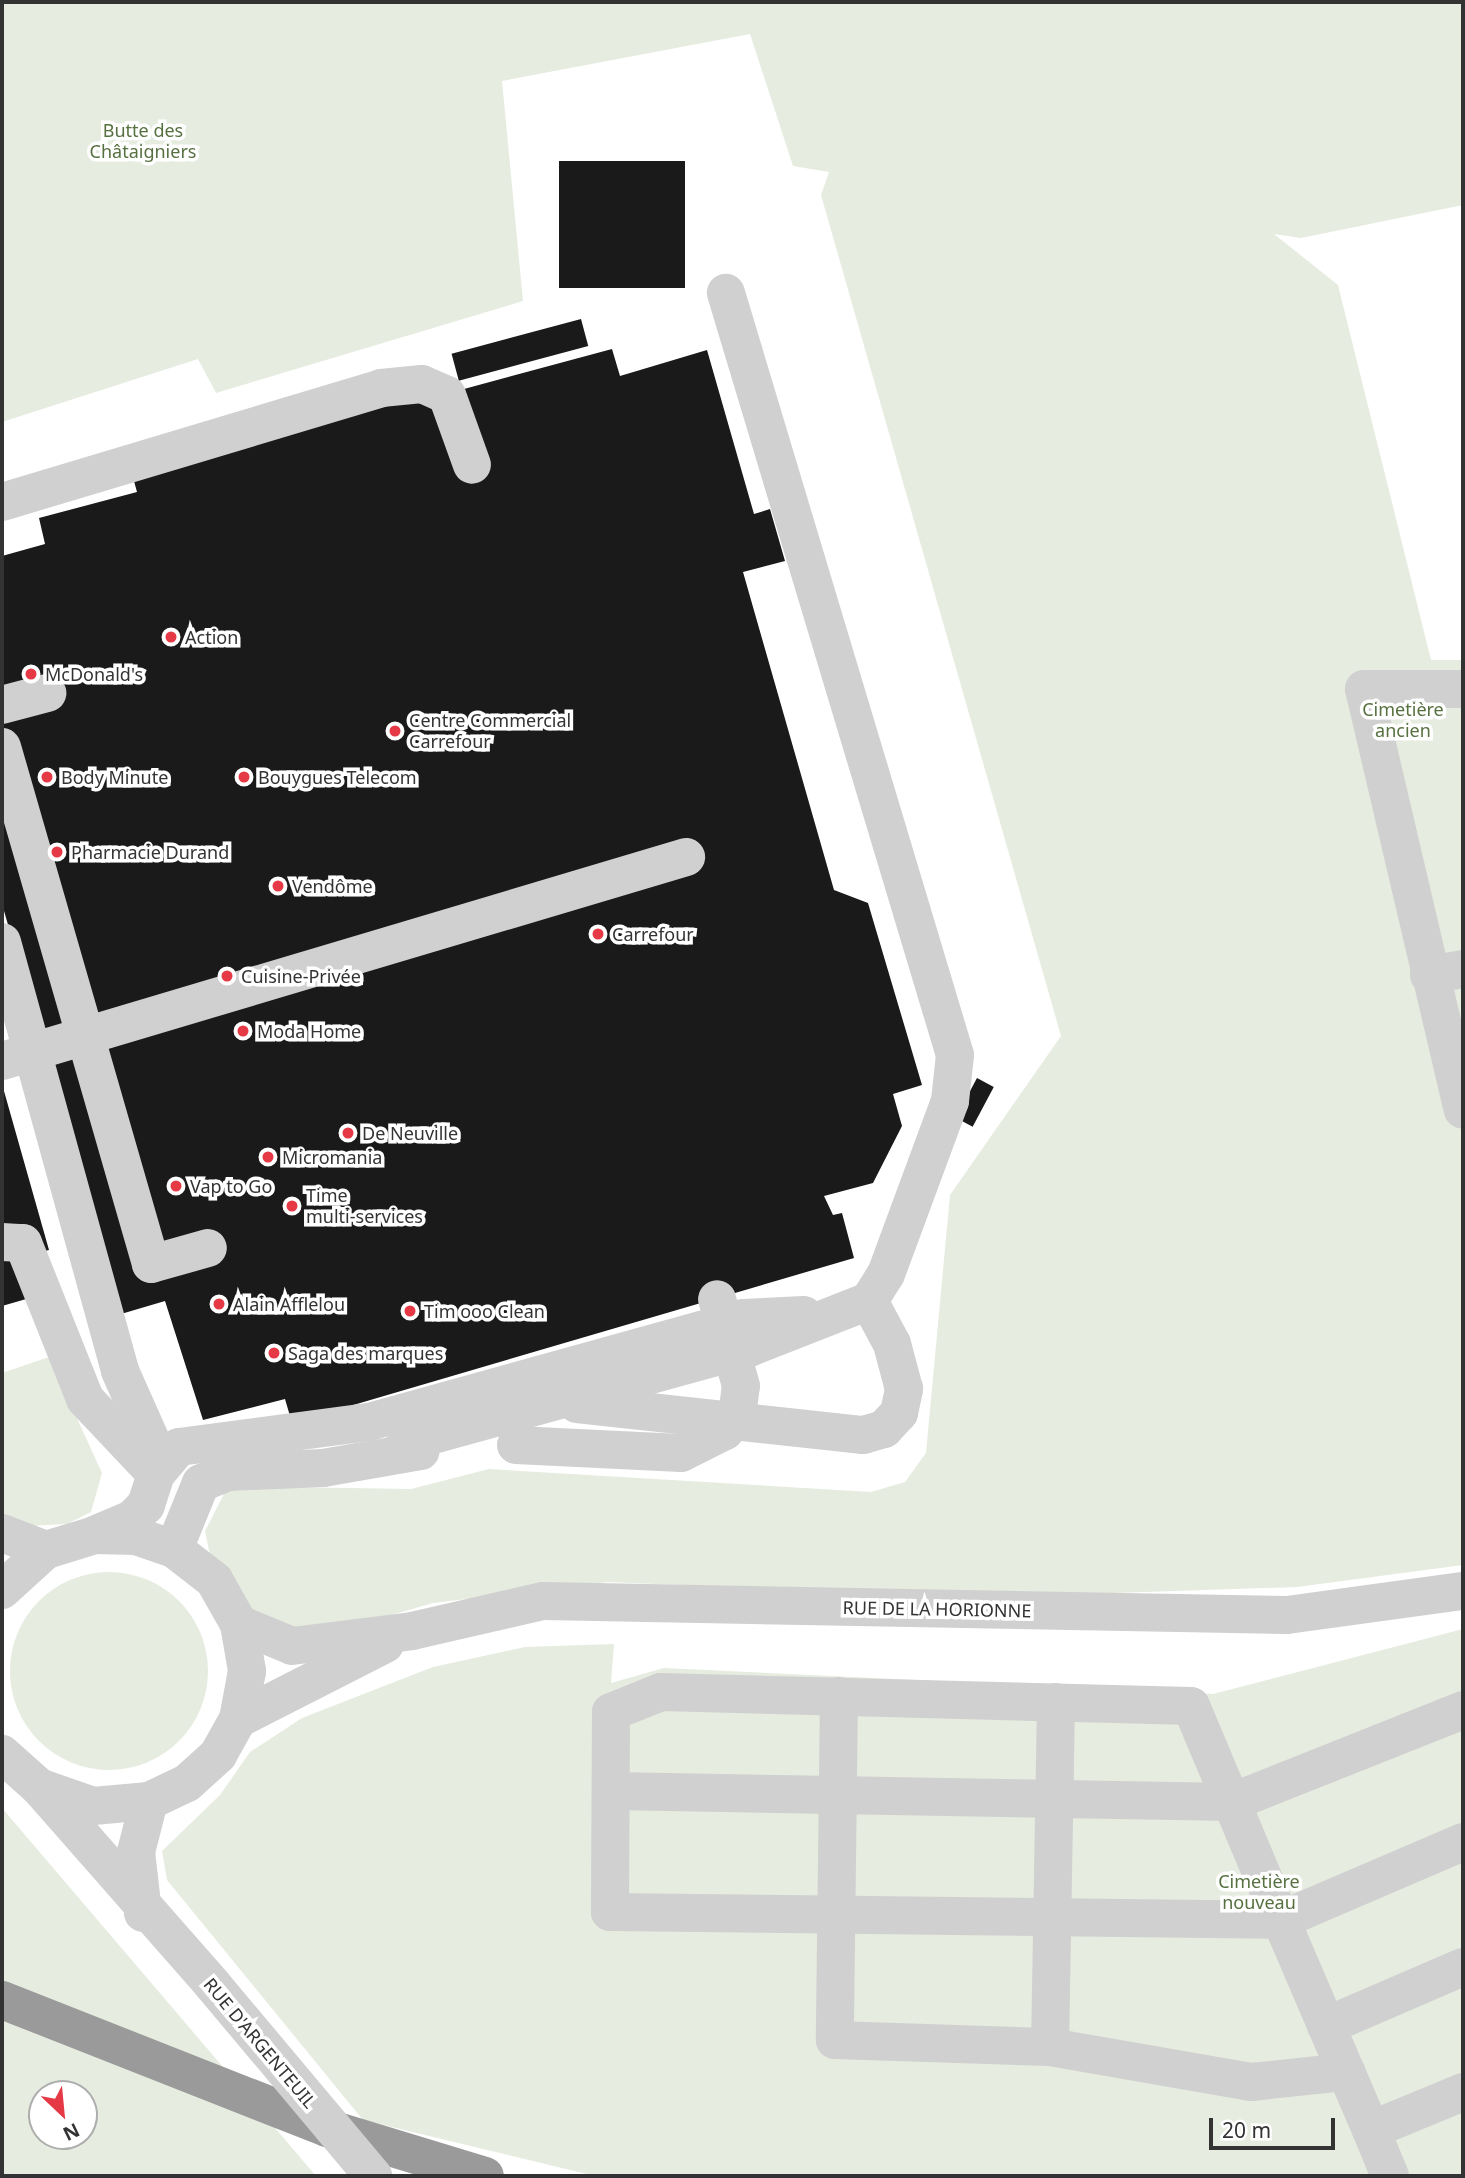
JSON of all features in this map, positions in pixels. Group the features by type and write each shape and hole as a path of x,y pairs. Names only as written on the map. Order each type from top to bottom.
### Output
{"highway":[{"path":"2,2000 327,2128 485,2176"}],"street":[{"path":"397,1453 426,1437 561,1403 749,1348 852,1308 886,1274 950,1101 955,1055 726,293"},
{"path":"2,502 381,388 422,384 447,394 470,454"},
{"path":"1463,689 1364,689 1446,972 1463,1110"},
{"path":"2,705 47,693"},
{"path":"2,747 151,1264 208,1248"},
{"path":"2,1060 686,857"},
{"path":"2,942 120,1371 153,1445 156,1474"},
{"path":"2,1242 23,1243 85,1399 156,1474"},
{"path":"174,1549 201,1483 228,1472 323,1468 397,1453 516,1445 681,1454 725,1431 738,1409 741,1386 717,1299"},
{"path":"2,1590 46,1549 95,1535 132,1519 146,1505 156,1474 179,1447 384,1419 743,1318 852,1308 892,1345 904,1389 899,1413 884,1429 863,1435 561,1403"},
{"path":"2,1533 46,1549"},
{"path":"2,1754 39,1787 93,1806 149,1801 187,1783 208,1765 238,1719 247,1671 239,1624 214,1580 174,1549 136,1536 95,1535"},
{"name":"RUE DE LA HORIONNE","path":"239,1624 292,1646 412,1631 543,1601 1287,1615 1463,1591"},
{"name":"RUE DE LA HORIONNE","path":"238,1719 412,1631"},
{"path":"1390,2176 1281,1920 1191,1706 661,1692 611,1712 610,1912 1281,1920 1463,1842"},
{"path":"839,1696 835,2040 1050,2047 1251,2082 1346,2072"},
{"path":"1050,2047 1056,1702"},
{"path":"611,1791 1232,1802 1463,1710"},
{"name":"RUE D'ARGENTEUIL","path":"39,1787 143,1913 212,1984 373,2176"},
{"path":"143,1913 136,1853 149,1801"},
{"path":"1326,2026 1463,1967"},
{"path":"1371,2130 1463,2092"}],"green space":[{"path":"2,2 1463,2 1463,205 1301,238 1274,234 1338,285 1431,660 1463,660 1463,1565 1297,1587 991,1597 607,1582 433,1603 329,1633 261,1623 210,1555 205,1531 228,1486 411,1489 489,1469 871,1492 905,1482 926,1453 950,1195 1061,1036 821,195 829,172 793,166 750,34 502,81 523,301 216,393 198,359 2,422"},
{"path":"49,1357 102,1473 91,1512 67,1524 9,1527 2,1524 2,1373"},
{"path":"109,1572 147,1580 179,1601 200,1633 208,1671 200,1709 179,1741 147,1762 109,1770 71,1762 39,1741 18,1709 10,1671 18,1633 39,1601 71,1580"},
{"name":"Cimetière nouveau","path":"1463,1629 1463,2176 595,2176 363,2120 167,1880 162,1851 220,1795 250,1752 302,1718 433,1667 525,1647 614,1644 611,1683 664,1668 1213,1694"},
{"path":"2,1808 316,2176 2,2176"}],"building":[{"path":"559,161 685,161 685,288 559,288"},
{"path":"581,319 588,346 459,381 452,354"},
{"name":"Centre Commercial Carrefour","path":"612,349 620,376 707,350 754,514 770,509 785,561 743,572 834,890 868,903 922,1085 893,1094 902,1126 873,1183 824,1196 833,1215 842,1213 854,1258 292,1423 285,1399 203,1420 165,1301 121,1314 2,904 2,556 45,544 39,518 137,492 126,452 464,389"},
{"path":"977,1078 994,1087 973,1127 956,1118"},
{"path":"2,1084 49,1250 41,1252 54,1291 2,1306"}],"place":[{"name":"Action","path":"171,637"},
{"name":"McDonald's","path":"31,674"},
{"name":"Centre Commercial Carrefour","path":"395,731"},
{"name":"Body Minute","path":"47,777"},
{"name":"Bouygues Telecom","path":"244,777"},
{"name":"Pharmacie Durand","path":"57,852"},
{"name":"Vendôme","path":"278,886"},
{"name":"Carrefour","path":"598,934"},
{"name":"Cuisine-Privée","path":"227,976"},
{"name":"Moda Home","path":"243,1031"},
{"name":"De Neuville","path":"348,1133"},
{"name":"Micromania","path":"268,1157"},
{"name":"Vap to Go","path":"176,1186"},
{"name":"Time multi-services","path":"292,1206"},
{"name":"Alain Afflelou","path":"219,1304"},
{"name":"Tim ooo Clean","path":"410,1311"},
{"name":"Saga des marques","path":"274,1353"}],"park label":[{"name":"Butte des Châtaigniers","path":"143,141"},
{"name":"Cimetière ancien","path":"1403,720"}]}
